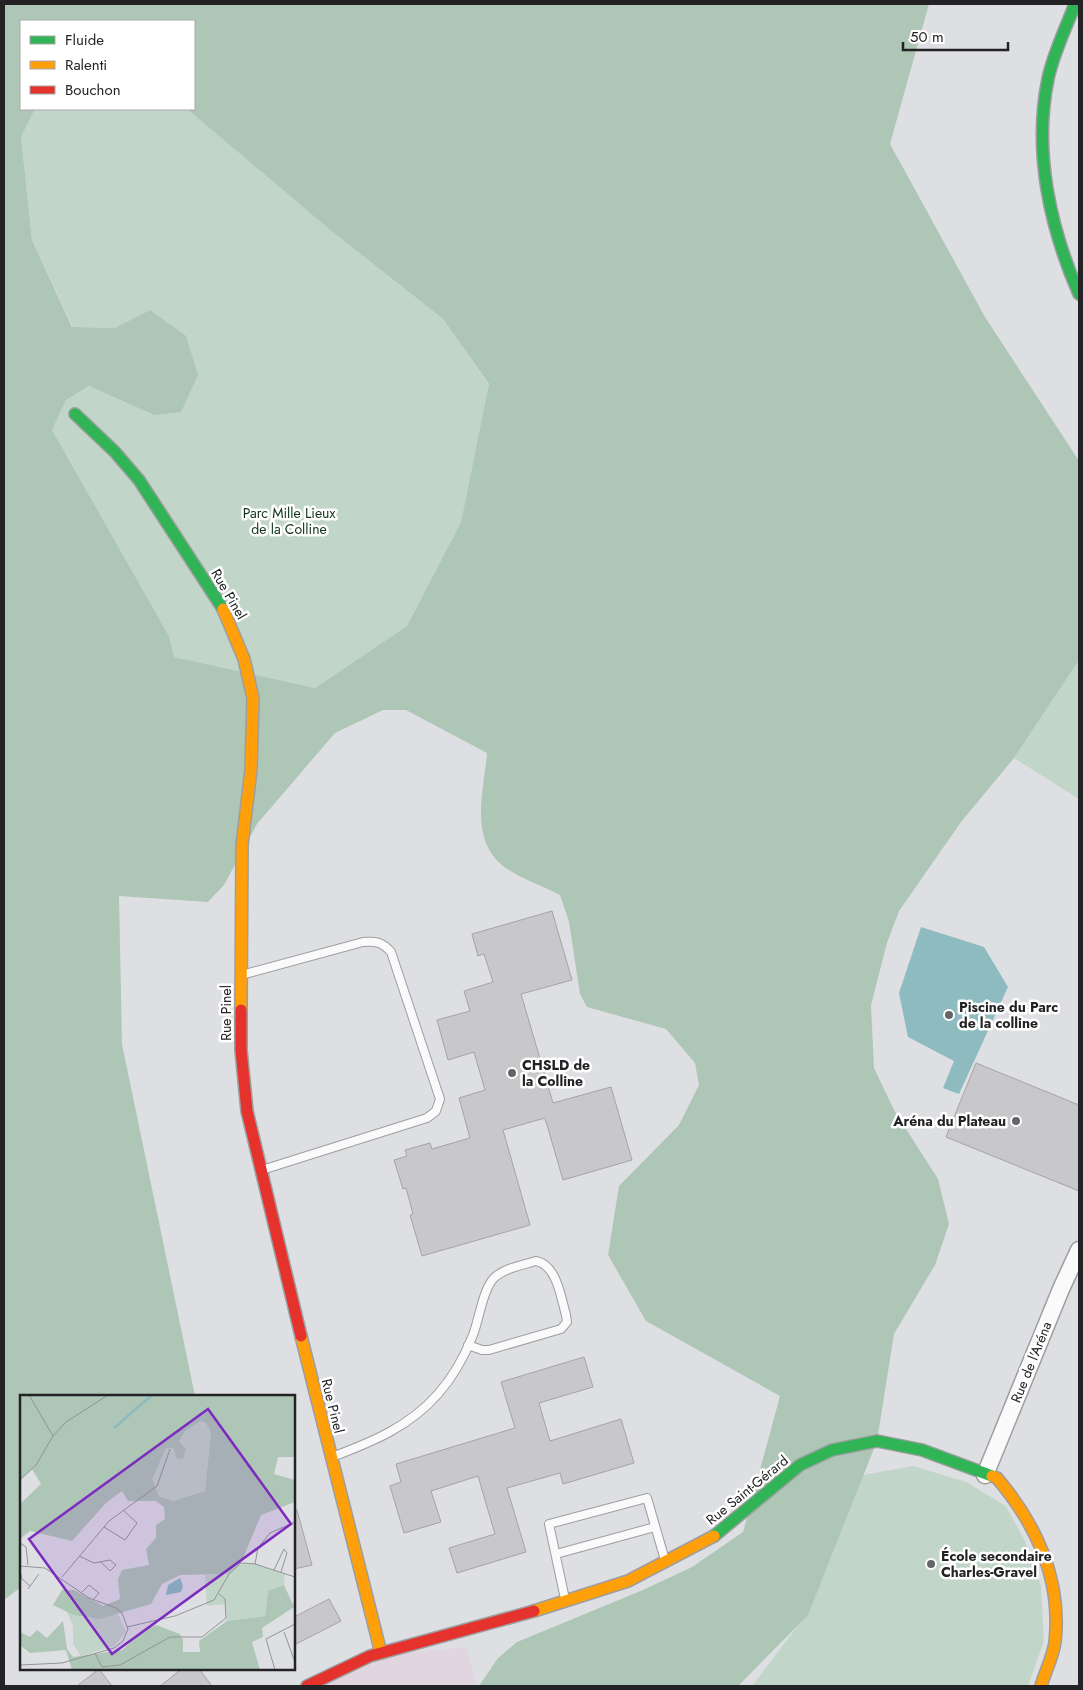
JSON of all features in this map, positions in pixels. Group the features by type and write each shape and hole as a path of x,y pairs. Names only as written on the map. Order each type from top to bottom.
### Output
{"street":[{"path":"1075,4 1048,78 1044,109 1043,173 1064,260 1079,294"},
{"name":"Rue Pinel","path":"75,414 115,452 139,480 228,617 244,659 253,698 251,770 242,845 242,1067 247,1111 330,1458 381,1653"},
{"name":"Rue de l'Aréna","path":"985,1475 1060,1289 1079,1250"},
{"name":"Rue Saint-Gérard","path":"307,1686 336,1671 381,1653 485,1626 628,1581 724,1530 800,1465 847,1446 877,1441 922,1450 997,1478 1019,1504 1048,1563 1054,1590 1055,1643 1041,1686"}],"lane":[{"path":"242,975 363,942 376,941 385,944 391,952 440,1099 436,1112 427,1118 260,1170"},
{"path":"330,1458 384,1437 407,1422 439,1393 455,1371 468,1345 493,1279 502,1272 536,1261 546,1266 552,1272 566,1315 566,1322 561,1329 489,1350 482,1350 468,1345"},
{"path":"566,1601 549,1524 647,1498 666,1562"},
{"path":"556,1554 655,1527"}],"shaded area":[{"path":"466,1647 477,1686 306,1686 370,1656"}],"green space":[{"path":"4,4 929,4 890,144 985,317 1079,461 1079,660 1014,758 961,822 899,911 887,943 871,1005 874,1068 894,1110 938,1179 949,1224 935,1265 894,1334 877,1441 808,1615 738,1686 479,1686 498,1658 517,1642 643,1590 692,1567 743,1532 780,1396 646,1321 608,1255 619,1186 679,1125 699,1085 695,1063 666,1029 587,1007 580,994 569,922 560,895 507,869 492,854 485,841 481,812 487,753 406,710 383,710 335,733 257,824 224,885 208,902 119,896 122,1044 195,1395 20,1395 20,1588 4,1600","holes":["20,20 195,20 195,110 188,110 329,229 443,319 489,384 461,522 407,626 315,688 174,657 169,636 52,430 66,400 89,386 154,415 181,412 198,375 186,336 150,310 115,328 72,327 32,240 21,137 34,110 20,110"]},
{"name":"Parc Mille Lieux de la Colline","path":"34,110 188,110 329,229 443,319 489,385 461,522 407,626 315,688 174,657 169,636 52,430 66,400 89,386 154,415 150,310 115,328 73,327 32,240 21,137"},
{"path":"1079,660 1079,799 1014,758"},
{"name":"École secondaire Charles-Gravel","path":"913,1466 966,1482 1006,1506 1025,1541 1041,1586 1044,1641 1028,1686 752,1686 809,1611 863,1475"}],"water":[{"name":"Piscine du Parc de la colline","path":"921,927 984,947 1008,987 959,1094 943,1088 954,1061 908,1037 899,993"}],"building":[{"name":"CHSLD de la Colline","path":"552,911 572,980 521,994 553,1103 611,1087 632,1160 563,1180 545,1118 503,1130 530,1225 422,1256 410,1215 413,1214 406,1188 403,1189 394,1160 407,1156 405,1150 430,1143 432,1149 470,1138 459,1098 485,1090 474,1052 448,1060 437,1020 470,1011 464,991 493,982 484,954 478,956 472,934"},
{"name":"Aréna du Plateau","path":"976,1063 1079,1105 1079,1191 946,1137"},
{"path":"584,1357 593,1387 539,1403 550,1441 621,1419 634,1463 563,1484 560,1473 507,1488 526,1552 457,1573 449,1548 495,1534 478,1476 431,1491 441,1522 404,1533 390,1486 401,1482 396,1464 515,1428 501,1382"},
{"path":"295,1510 297,1510 312,1565 295,1569"},
{"path":"329,1599 341,1621 295,1644 295,1616"},
{"path":"100,1670 112,1686 77,1686"},
{"path":"181,1670 200,1670 212,1686 160,1686"}],"traffic: fast":[{"path":"1075,4 1050,70 1042,134 1047,189 1052,216 1079,294"},
{"path":"75,414 115,452 139,480 223,609"},
{"path":"714,1536 800,1465 832,1450 877,1441 922,1450 992,1476"}],"traffic: slow":[{"path":"223,609 244,659 253,698 251,770 242,845 241,1010"},
{"path":"301,1336 381,1653"},
{"path":"992,1476 997,1478 1024,1514 1043,1554 1050,1575 1056,1619 1055,1642 1041,1686"},
{"path":"534,1611 628,1581 714,1536"}],"traffic: jam":[{"path":"241,1010 241,1050 247,1111 301,1336"},
{"path":"307,1686 370,1656 534,1611"}],"place":[{"name":"Piscine du Parc de la colline","path":"949,1015"},
{"name":"CHSLD de la Colline","path":"512,1073"},
{"name":"Aréna du Plateau","path":"1016,1121"},
{"name":"École secondaire Charles-Gravel","path":"931,1564"}]}
